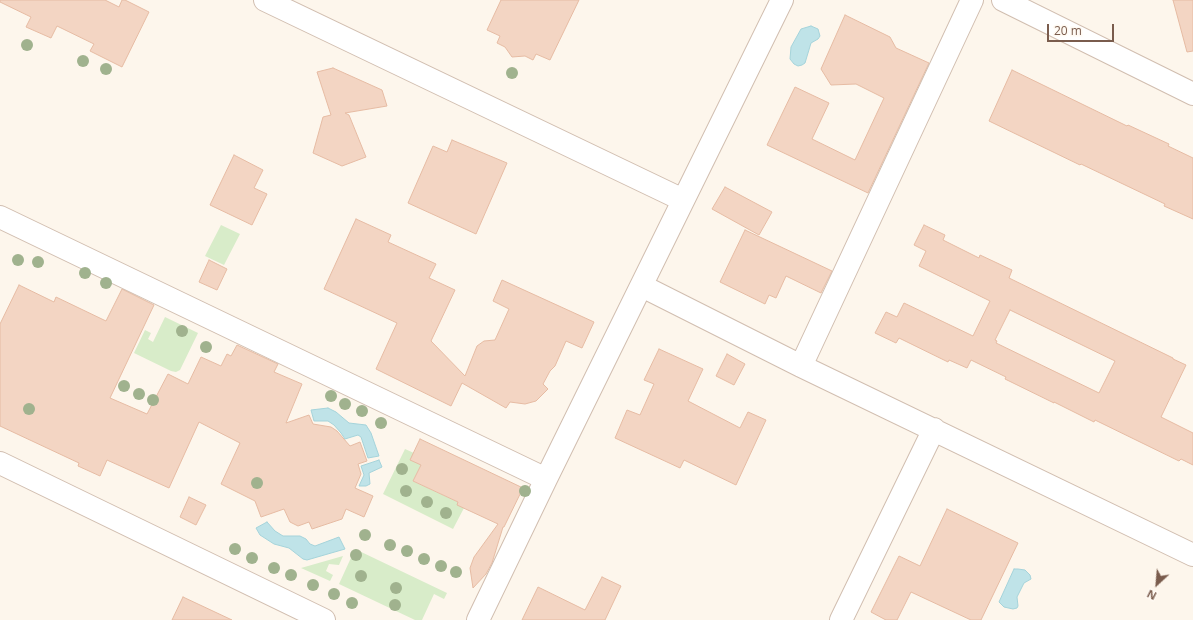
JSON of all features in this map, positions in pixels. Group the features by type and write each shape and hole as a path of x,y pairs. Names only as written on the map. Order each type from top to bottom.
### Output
{"street":[{"path":"265,0 683,200"},
{"path":"478,620 782,0"},
{"path":"801,366 972,0"},
{"path":"1003,0 1193,94"},
{"path":"0,216 546,479"},
{"path":"642,286 801,366 1193,555"},
{"path":"841,620 934,429"},
{"path":"0,463 324,620"}],"green space":[{"path":"221,225 240,234 224,265 205,256"},
{"path":"165,317 198,333 180,370 176,372 134,353 145,330 151,333 148,339 153,342"},
{"path":"405,449 414,453 421,465 413,481 458,502 464,508 453,529 383,494"},
{"path":"355,549 447,593 444,599 434,594 422,620 415,620 339,584"},
{"path":"343,556 339,565 329,564 326,571 333,575 330,581 301,568"}],"water":[{"path":"811,26 818,29 820,36 811,43 805,63 798,66 790,59 791,47 801,29"},
{"path":"328,408 336,412 349,423 366,425 371,433 379,456 368,458 361,437 358,435 345,439 334,425 328,421 314,421 311,410"},
{"path":"379,460 382,467 369,473 370,484 366,486 359,486 364,475 361,466"},
{"path":"267,522 275,531 283,536 300,536 315,546 339,537 345,549 307,560 303,559 289,548 274,544 260,535 256,528"},
{"path":"1014,569 1025,570 1030,575 1031,579 1024,583 1017,597 1018,606 1017,608 1013,609 1004,607 999,602"}],"building":[{"path":"0,0 105,0 119,7 122,0 125,0 149,12 122,67 90,51 94,44 57,26 51,38 26,27 31,17 0,2"},
{"path":"501,0 579,0 550,60 536,54 533,60 525,56 512,57 505,47 497,43 500,36 487,30"},
{"path":"1173,0 1193,0 1193,51 1187,52"},
{"path":"845,15 890,37 896,48 929,63 868,193 767,145 795,87 829,103 812,139 855,160 884,98 856,84 831,85 821,69"},
{"path":"333,68 382,90 387,106 345,113 349,115 366,157 342,166 313,153 323,117 331,115 317,72"},
{"path":"1012,70 1127,126 1128,125 1169,144 1168,146 1193,158 1193,219 1164,206 1165,204 989,121"},
{"path":"452,140 507,163 476,234 408,203 433,146 447,152"},
{"path":"234,155 263,170 254,188 267,194 252,225 210,205"},
{"path":"725,187 772,212 759,235 712,209"},
{"path":"356,219 391,235 388,242 436,264 429,278 455,290 431,341 465,376 477,346 484,341 495,340 509,309 493,301 502,280 594,322 582,348 566,341 555,366 550,371 543,384 548,389 536,401 525,404 510,402 506,408 462,383 451,406 376,369 397,323 324,289"},
{"path":"924,225 945,235 943,240 979,258 980,255 1012,270 1009,278 1186,365 1161,417 1193,433 1193,465 1181,459 1179,461 1095,420 1094,422 1005,379 1006,377 971,360 967,368 949,360 948,362 899,338 896,343 875,333 886,312 897,317 904,303 973,336 990,301 919,266 926,251 914,245","holes":["1010,310 1115,361 1099,393 996,343 997,341 995,340"]},
{"path":"745,230 832,271 821,293 786,276 776,298 769,295 765,304 720,282"},
{"path":"209,260 227,269 217,290 199,282"},
{"path":"19,285 54,302 56,297 106,321 122,289 154,305 110,398 147,414 168,374 188,384 201,357 221,366 227,354 231,356 237,345 278,364 274,372 302,384 286,423 309,415 313,424 331,427 337,431 350,446 360,442 367,461 358,464 361,474 355,488 373,496 364,517 346,509 342,519 312,529 309,522 298,526 290,522 284,509 261,517 255,501 221,484 240,443 199,422 169,488 107,460 100,476 78,466 79,463 0,426 0,324"},
{"path":"659,349 703,369 688,401 740,428 748,412 766,420 736,485 684,460 680,468 615,438 627,410 640,415 654,384 644,380"},
{"path":"727,354 745,364 734,385 716,376"},
{"path":"420,439 523,488 503,527 492,563 486,574 473,588 470,568 474,557 498,524 457,505 458,502 413,481 421,465 410,460"},
{"path":"189,497 206,505 196,525 180,517"},
{"path":"947,509 1018,543 981,620 971,620 911,592 897,620 886,620 871,612 899,556 920,566"},
{"path":"602,577 621,586 605,620 522,620 538,587 585,610"},
{"path":"183,597 232,620 172,620"}]}
